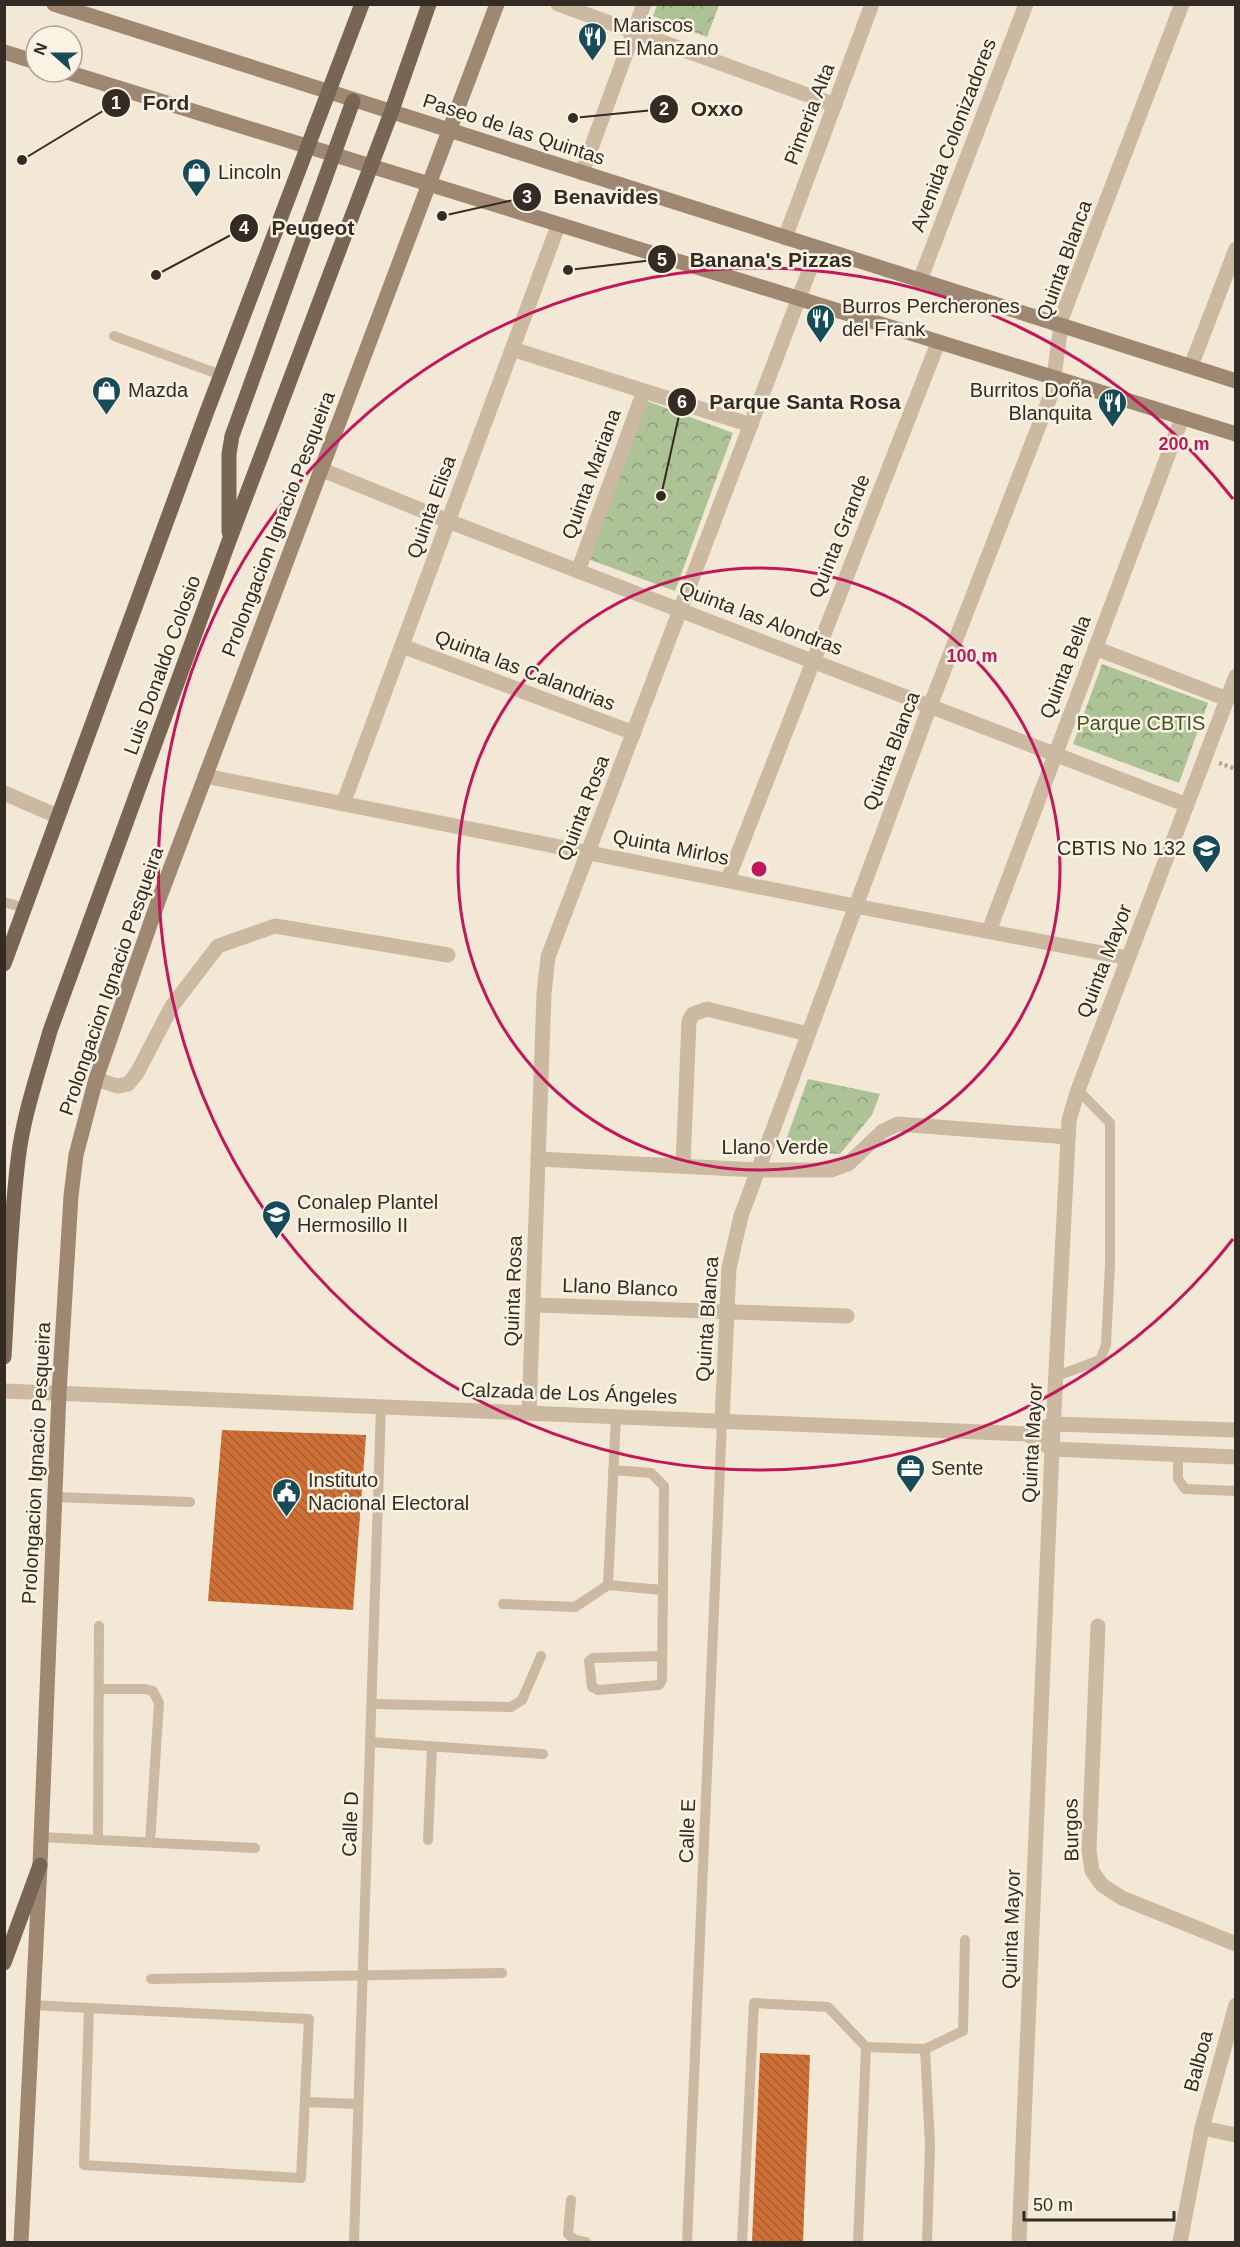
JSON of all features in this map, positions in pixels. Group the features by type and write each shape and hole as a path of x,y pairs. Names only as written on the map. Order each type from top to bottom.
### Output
{"main road":[{"name":"Paseo de las Quintas","path":"54,4 1236,381"},
{"path":"4,964 221,375 362,4"},
{"name":"Luis Donaldo Colosio","path":"4,1357 18,1158 28,1107 50,1031 429,4"},
{"name":"Prolongacion Ignacio Pesqueira","path":"21,2242 40,1865 59,1393 71,1196 76,1155 96,1079 159,898 497,4"},
{"path":"4,52 24,58"},
{"path":"84,77 1236,434"},
{"path":"229,541 229,454 232,436 353,100"},
{"path":"4,1963 40,1865"}],"street":[{"path":"558,4 835,105"},
{"path":"582,173 644,4"},
{"name":"Pimeria Alta","path":"785,238 872,4"},
{"name":"Avenida Colonizadores","path":"920,280 1026,4"},
{"name":"Quinta Blanca","path":"722,1421 729,1268 735,1238 757,1170 930,706 1052,392 1060,325 1182,4"},
{"name":"Quinta Elisa","path":"343,804 558,225"},
{"name":"Quinta Rosa","path":"529,1413 535,1305 545,972 552,942 589,852 818,248"},
{"path":"1191,366 1236,249"},
{"name":"Quinta Grande","path":"728,879 938,342"},
{"path":"512,349 751,424"},
{"name":"Quinta Mariana","path":"578,571 644,391"},
{"name":"Quinta Bella","path":"988,931 1182,417"},
{"name":"Quinta las Alondras","path":"320,469 448,521 1186,805"},
{"name":"Quinta las Calandrias","path":"402,646 634,733"},
{"path":"1095,648 1227,699"},
{"name":"Quinta Mayor","path":"1019,2242 1052,1449 1069,1120 1078,1090 1236,676"},
{"name":"Quinta Mirlos","path":"205,776 1128,958"},
{"path":"4,793 57,816"},
{"path":"96,1079 117,1086 128,1084 137,1073 172,1006 218,946 275,926 448,955"},
{"path":"683,1165 689,1021 693,1014 707,1009 808,1034"},
{"name":"Llano Verde","path":"538,1159 757,1170 831,1170 848,1164 883,1131 898,1124 1068,1137"},
{"name":"Llano Blanco","path":"535,1305 848,1316"},
{"name":"Calzada de Los Ángeles","path":"4,1390 1027,1434 1052,1449 1236,1457"},
{"path":"1027,1434 1054,1424 1236,1430"},
{"name":"Burgos","path":"1098,1626 1089,1850 1092,1870 1102,1885 1122,1898 1236,1944"},
{"name":"Balboa","path":"1180,2242 1202,2128 1236,2005"},
{"path":"1202,2128 1236,2134"}],"lane":[{"path":"114,336 221,375"},
{"path":"4,902 24,908"},
{"path":"1057,1376 1100,1360 1106,1345 1110,1265 1110,1123 1078,1090"},
{"name":"Calle D","path":"354,2242 381,1406"},
{"path":"608,1585 616,1416"},
{"name":"Calle E","path":"687,2242 722,1421"},
{"path":"1178,1454 1178,1479 1185,1489 1236,1491"},
{"path":"613,1470 651,1473 664,1486 662,1680 659,1684 598,1690 592,1686 589,1661 593,1658 661,1656"},
{"path":"55,1497 190,1502"},
{"path":"503,1604 575,1607 608,1585 662,1590"},
{"path":"98,1840 99,1626"},
{"path":"372,1704 511,1707 522,1700 541,1656"},
{"path":"99,1689 145,1689 153,1691 159,1703 150,1842"},
{"path":"370,1742 543,1754"},
{"path":"428,1840 432,1747"},
{"path":"41,1837 255,1848"},
{"path":"742,2242 754,2003 828,2007 866,2047 925,2049 963,2031 965,1940"},
{"path":"151,1979 502,1974"},
{"path":"33,2005 309,2019 302,2178 84,2164 89,2008"},
{"path":"858,2242 866,2047"},
{"path":"925,2049 930,2145 927,2242"},
{"path":"306,2102 358,2104"},
{"path":"571,2200 568,2234 575,2240 586,2242"}],"green space":[{"path":"657,4 719,5 707,37 653,16"},
{"path":"647,401 733,433 675,591 588,559"},
{"name":"Parque CBTIS","path":"1102,664 1208,703 1179,783 1073,744"},
{"path":"808,1079 880,1094 872,1115 840,1154 782,1151"}],"building":[{"name":"Instituto Nacional Electoral","path":"222,1430 366,1435 353,1610 208,1601"},
{"path":"760,2053 810,2055 803,2242 752,2242"}],"place":[{"name":"Mariscos El Manzano","path":"592,62"},
{"name":"Oxxo","path":"573,118"},
{"name":"Ford","path":"22,160"},
{"name":"Lincoln","path":"197,198"},
{"name":"Benavides","path":"442,216"},
{"name":"Banana's Pizzas","path":"568,270"},
{"name":"Peugeot","path":"156,275"},
{"name":"Burros Percherones del Frank","path":"821,344"},
{"name":"Mazda","path":"107,416"},
{"name":"Burritos Doña Blanquita","path":"1113,428"},
{"name":"Parque Santa Rosa","path":"661,496"},
{"name":"CBTIS No 132","path":"1207,874"},
{"name":"Conalep Plantel Hermosillo II","path":"276,1240"},
{"name":"Sente","path":"910,1494"},
{"name":"Instituto Nacional Electoral","path":"287,1518"}]}
